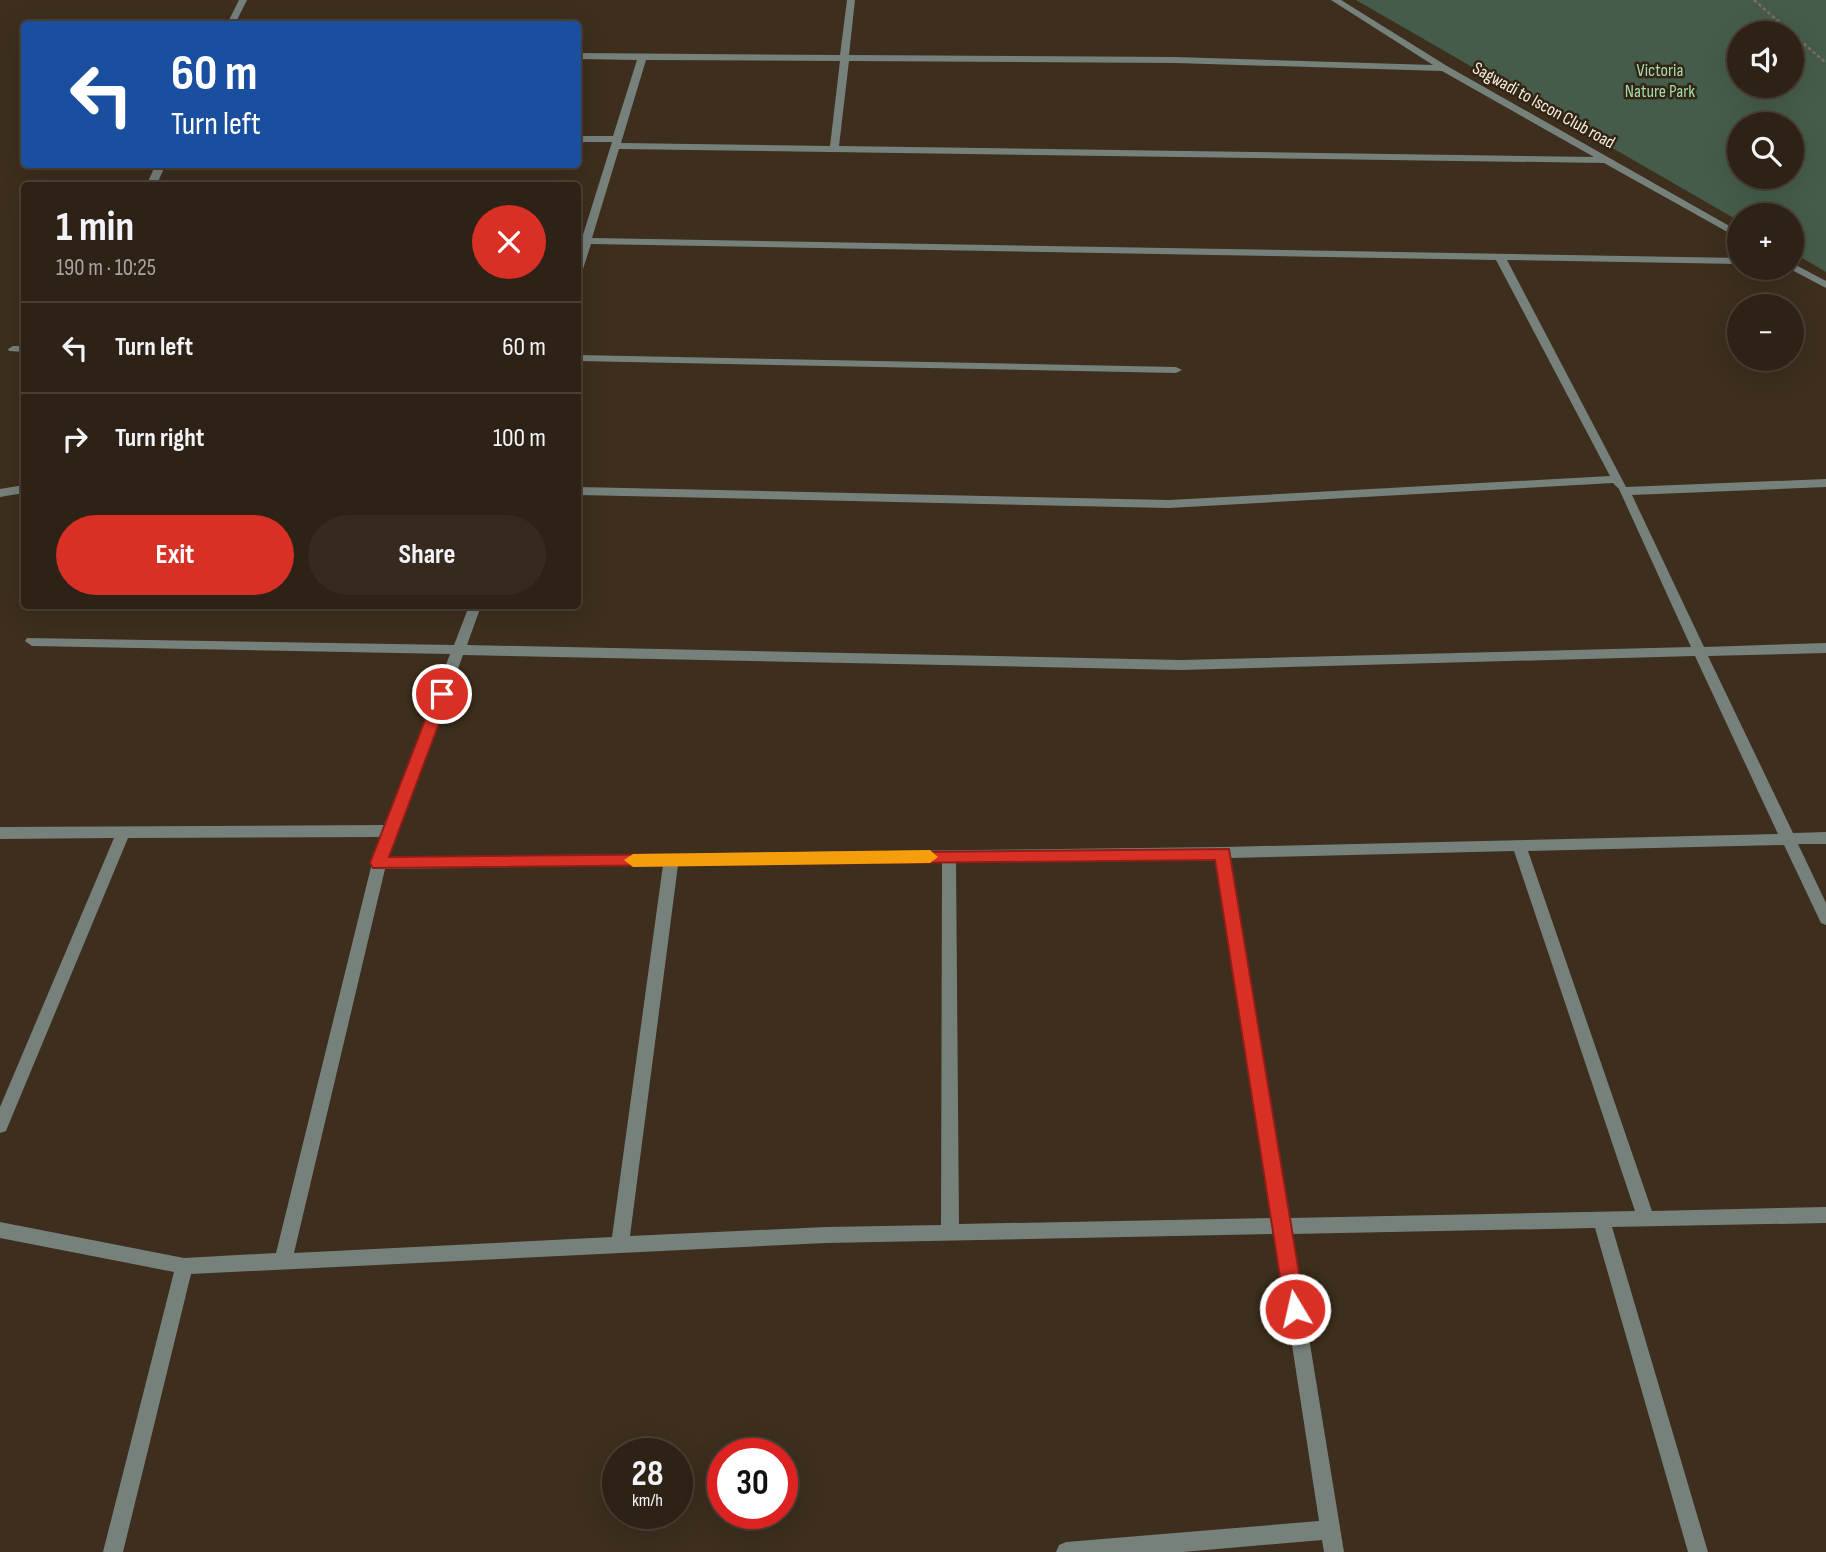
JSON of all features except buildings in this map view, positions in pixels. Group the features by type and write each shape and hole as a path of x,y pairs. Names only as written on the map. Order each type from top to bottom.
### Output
{"street":[{"path":"232,21 243,0"},
{"path":"834,149 851,0"},
{"name":"Sagwadi to Iscon Club road","path":"1335,0 1444,68 1727,229"},
{"path":"581,56 1175,60 1444,68"},
{"path":"642,57 582,241 1727,261"},
{"path":"581,139 616,143 834,149 1608,160"},
{"path":"1500,257 1620,485 1826,919"},
{"path":"1804,273 1826,285"},
{"path":"581,358 1176,370"},
{"path":"581,491 1169,504 1620,485 1826,483"},
{"path":"0,494 21,490"},
{"path":"283,1261 379,863 474,609"},
{"path":"32,641 1181,665 1826,648"},
{"path":"0,832 391,831"},
{"path":"0,1126 123,833"},
{"path":"379,863 1223,853 1826,838"},
{"path":"1519,846 1646,1219"},
{"path":"1223,853 1334,1552"},
{"path":"949,857 950,1233"},
{"path":"620,1245 671,860"},
{"path":"0,1230 184,1266 620,1245 950,1233 1826,1215"},
{"path":"1601,1220 1698,1552"},
{"path":"113,1552 184,1266"},
{"path":"1066,1552 1331,1530"}],"path":[{"path":"1754,0 1826,63"}],"green space":[{"name":"Victoria Nature Park","path":"1356,0 1826,0 1826,272 1804,259 1804,203 1727,203 1727,214"}],"slow traffic":[{"path":"633,860 930,857"}],"route":[{"path":"442,694 379,863 1223,853 1295,1309"}]}
